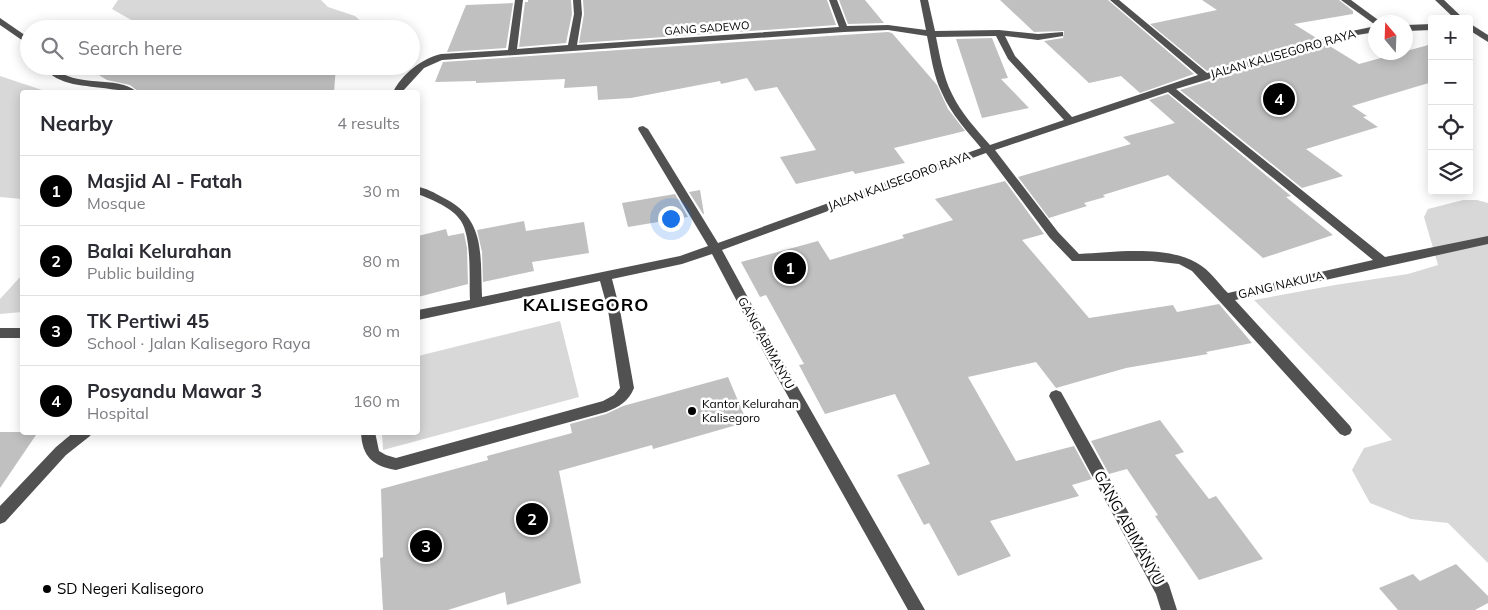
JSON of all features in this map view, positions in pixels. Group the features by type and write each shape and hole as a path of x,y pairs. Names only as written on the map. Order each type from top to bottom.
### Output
{"street":[{"path":"512,53 518,0"},
{"path":"572,49 578,14 577,0"},
{"path":"833,0 844,29"},
{"path":"924,0 940,76 963,120 988,149"},
{"path":"1114,0 1205,76"},
{"path":"1345,0 1368,16"},
{"path":"1439,0 1456,15"},
{"path":"0,21 20,35"},
{"path":"1473,26 1488,26"},
{"name":"GANG SADEWO","path":"420,66 426,62 453,56 844,29 888,27 910,28 931,34 999,33 1038,37 1060,34"},
{"path":"1413,28 1428,27"},
{"path":"1473,29 1488,39"},
{"name":"JALAN KALISEGORO RAYA","path":"420,316 682,260 1070,121 1205,76 1350,34 1368,31"},
{"path":"999,33 1011,57 1070,121"},
{"path":"52,75 70,81 123,90"},
{"name":"GANG SADEWO","path":"399,90 412,75"},
{"path":"1169,88 1383,262"},
{"name":"GANG ABIMANYU","path":"643,128 715,248 776,362 917,610"},
{"name":"GANG NAKULA","path":"988,149 1054,234 1076,258 1134,257 1183,261 1194,266 1225,298 1488,240"},
{"path":"420,191 456,209 467,222 471,238 476,304"},
{"path":"368,435 368,446 373,455 381,462 396,464 606,406 625,395 627,388 614,310 605,276"},
{"path":"1225,298 1345,430"},
{"path":"0,333 20,333"},
{"name":"GANG ABIMANYU","path":"1056,396 1163,591 1169,610"},
{"path":"0,517 61,451 81,435"}],"shaded area":[{"path":"118,0 321,0 328,7 355,16 359,20 131,20 112,9"},
{"path":"0,76 42,90 20,90 20,199 0,197"},
{"path":"1463,200 1477,200 1488,203 1488,563 1448,523 1411,519 1370,503 1352,470 1364,448 1392,440 1254,300 1408,274 1438,265 1424,217 1428,209"},
{"path":"20,277 20,312 0,314 0,299"},
{"path":"560,321 579,397 383,450 382,435 420,435 420,356"}],"building":[{"path":"528,0 571,0 572,14 566,43 519,47 525,2 528,2"},
{"path":"583,0 827,0 836,25 579,43 584,14"},
{"path":"839,0 865,0 884,23 848,24"},
{"path":"1000,0 1108,0 1194,74 1140,93 1121,76 1089,83 1044,41 1063,38 1064,31 1034,32"},
{"path":"1202,0 1339,0 1353,11 1353,14 1294,24 1318,39 1207,71 1150,24 1217,10"},
{"path":"513,3 506,48 447,52 466,5"},
{"path":"892,33 937,85 948,109 965,131 894,148 905,163 855,174 853,171 796,184 780,157 816,150 777,87 755,91 747,78 721,84 720,81 631,98 598,100 597,86 564,88 565,79 476,83 476,81 435,82 443,62"},
{"path":"992,38 1008,78 1001,79 1029,108 982,118 956,39"},
{"path":"1328,45 1359,64 1374,60 1413,60 1413,49 1428,45 1428,83 1352,106 1367,116 1363,117 1378,127 1306,149 1343,176 1302,188 1180,90"},
{"path":"99,75 335,75 334,90 136,90 130,85 107,80"},
{"path":"1168,94 1291,196 1286,197 1333,235 1263,258 1168,175 1103,195 1105,197 1084,203 1087,206 1049,218 1018,177 1131,144 1123,137 1175,123 1149,100"},
{"path":"1005,181 1044,234 1022,240 1089,318 1173,305 1177,312 1219,304 1252,343 1206,352 1208,354 1126,368 1056,388 1036,362 968,377 1016,461 1074,446 1092,479 1072,485 1079,496 990,521 1011,556 958,576 929,523 924,525 897,475 930,464 895,394 825,414 799,365 804,364 766,295 760,297 741,262 818,241 830,260 904,238 902,235 953,220 935,199"},
{"path":"700,190 704,214 689,192"},
{"path":"675,194 688,217 628,227 622,203"},
{"path":"524,221 526,231 584,222 589,253 532,262 534,271 483,282 482,252 477,230"},
{"path":"446,229 448,236 464,233 467,248 468,284 420,296 420,236"},
{"path":"728,377 747,422 653,449 652,445 559,471 581,583 507,605 505,592 448,610 383,610 380,558 383,557 381,489 488,460 487,456 572,433 570,424 606,414 623,406"},
{"path":"1160,420 1184,452 1175,455 1209,499 1216,496 1263,559 1199,580 1155,516 1158,515 1127,469 1109,474 1091,441"},
{"path":"0,432 20,432 20,435 36,435 0,488"},
{"path":"1456,564 1488,596 1488,603 1475,610 1398,610 1379,588 1413,574 1420,581"}],"place":[{"name":"Posyandu Mawar 3","path":"1279,99"},
{"name":"Masjid Al - Fatah","path":"790,268"},
{"name":"Kantor Kelurahan Kalisegoro","path":"692,411"},
{"name":"Balai Kelurahan","path":"532,519"},
{"name":"TK Pertiwi 45","path":"426,546"},
{"name":"SD Negeri Kalisegoro","path":"47,589"}],"district":[{"name":"KALISEGORO","path":"586,305"}]}
